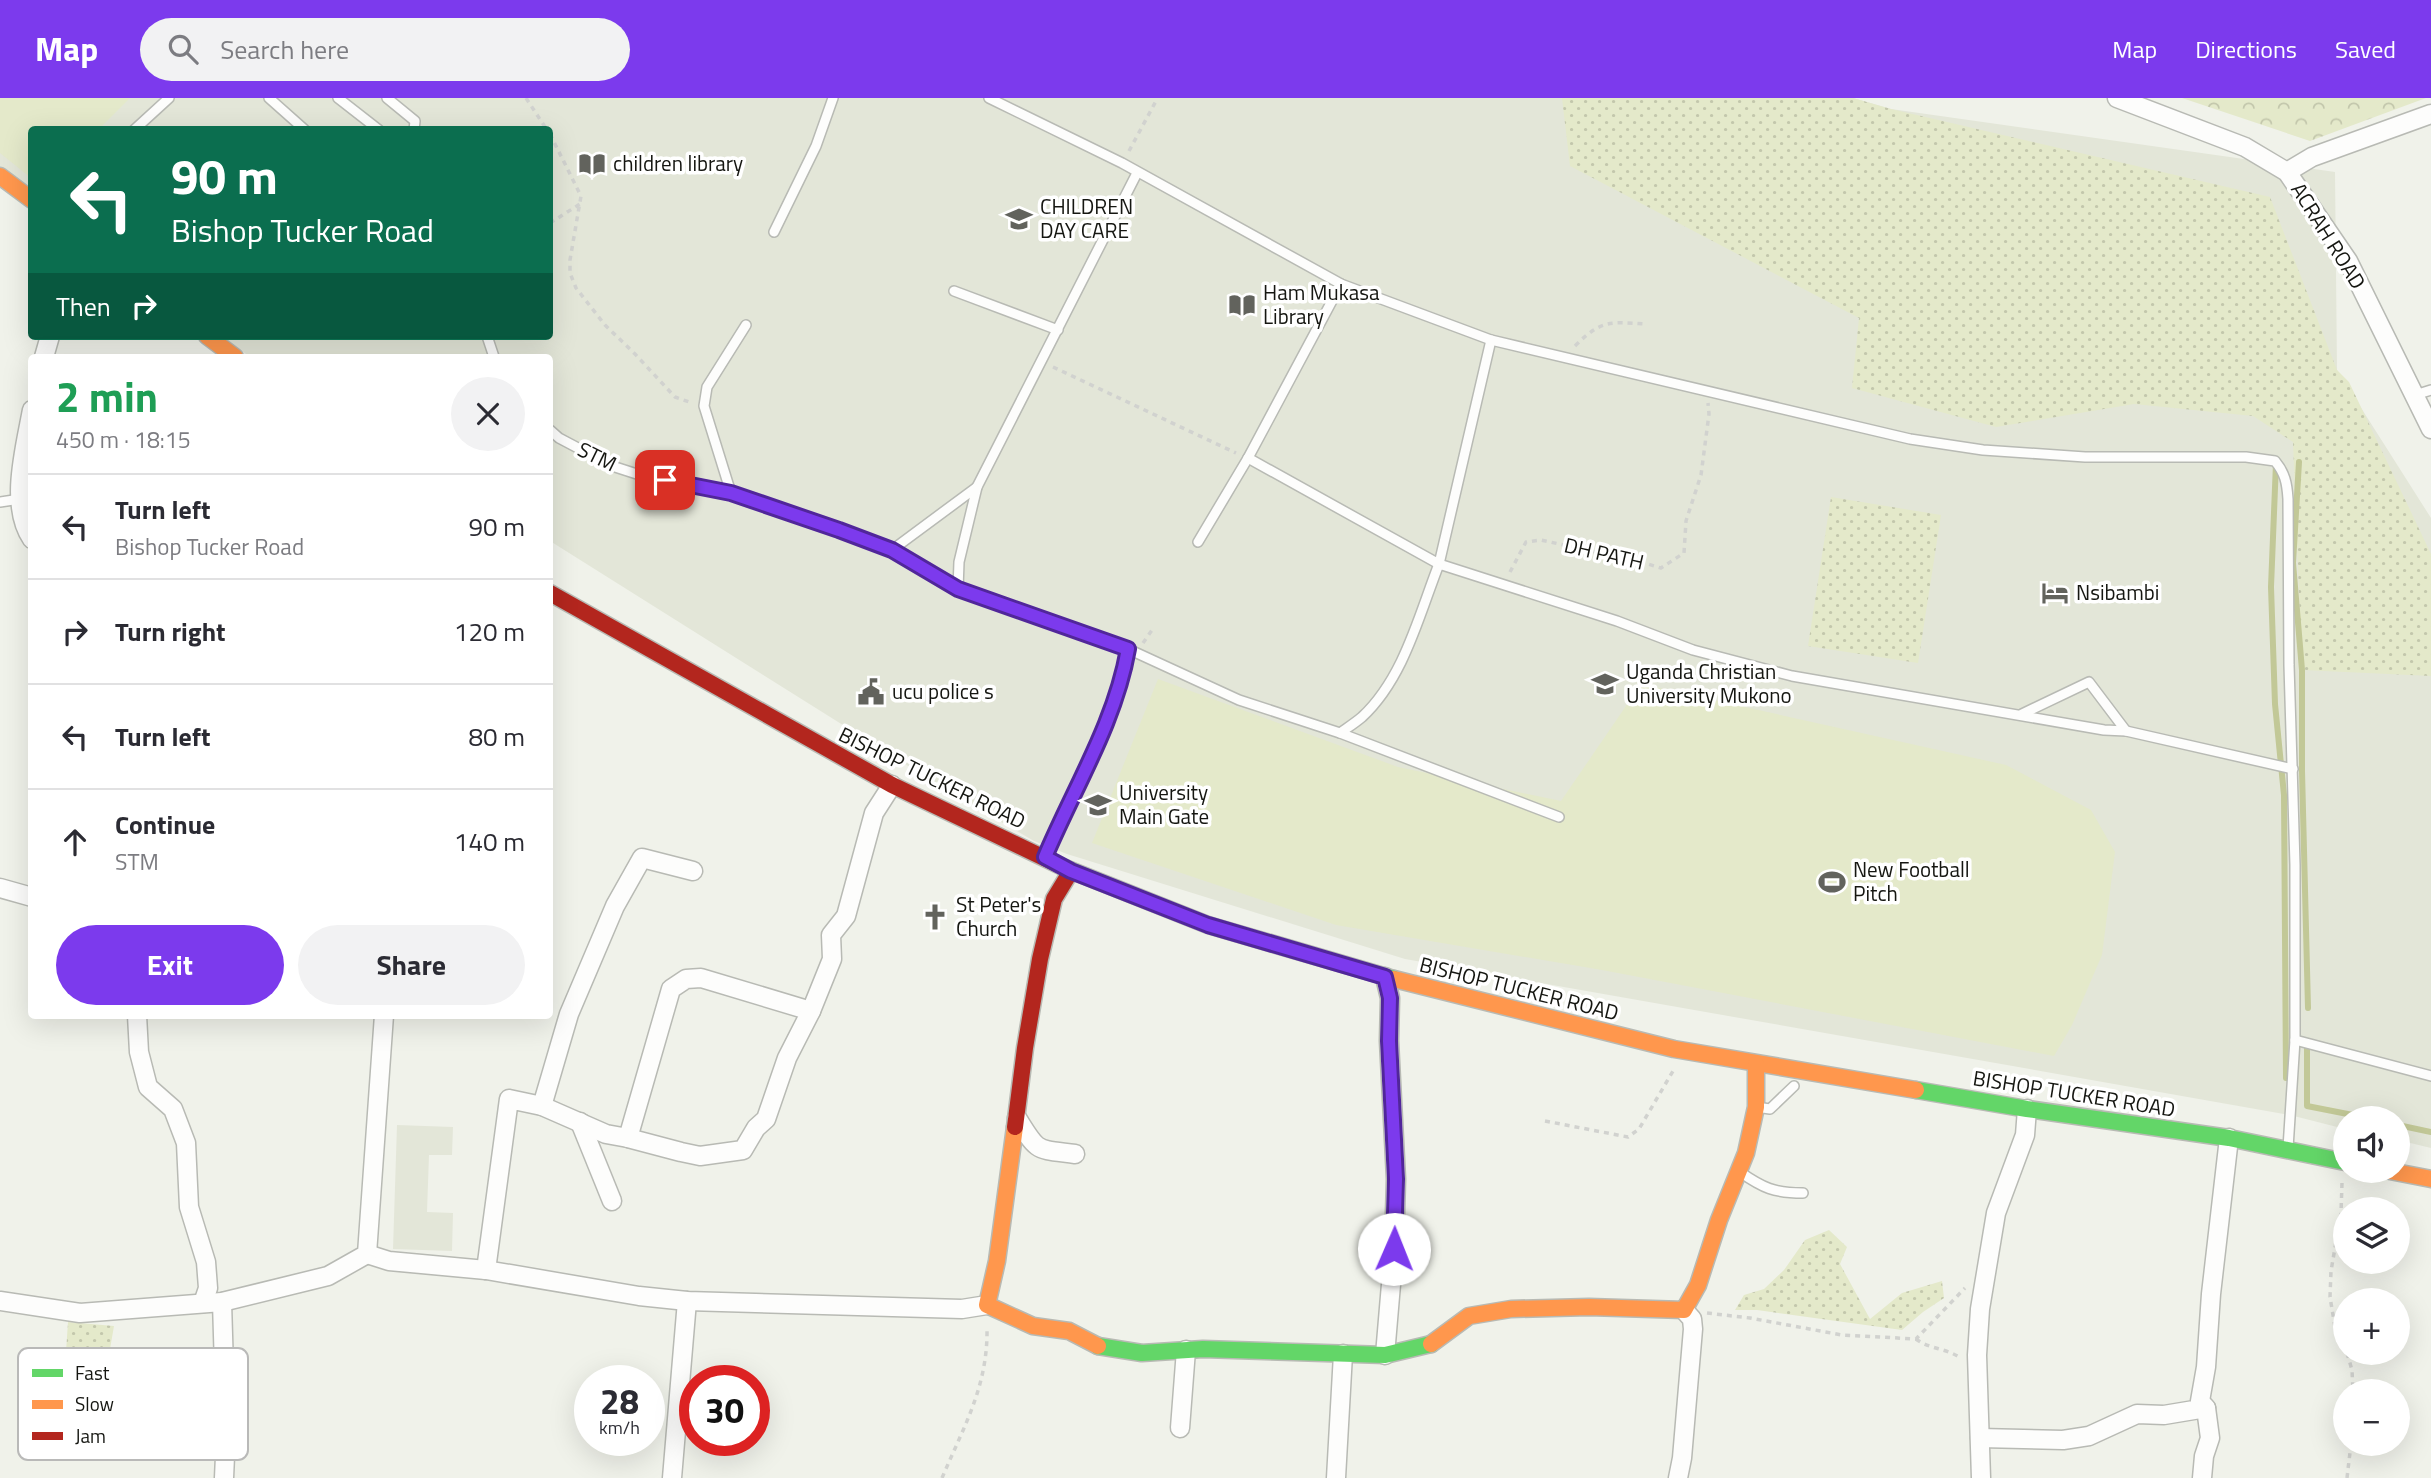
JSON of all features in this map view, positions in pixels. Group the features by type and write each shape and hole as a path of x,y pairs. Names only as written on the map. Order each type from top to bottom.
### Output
{"main road":[{"path":"0,176 28,197"},
{"path":"212,340 231,354"},
{"name":"BISHOP TUCKER ROAD","path":"553,595 892,785 1071,871 1208,925 1385,977 1674,1049 2027,1109 2229,1138 2333,1159"},
{"path":"1071,871 1054,899 1043,947 1026,1048 997,1261 986,1305 1033,1326 1069,1331 1098,1346 1142,1353 1186,1350 1385,1355 1433,1343 1469,1316 1500,1311 1589,1307 1684,1310 1698,1285 1719,1220 1746,1153 1756,1107 1756,1064"},
{"path":"2410,1175 2431,1179"}],"street":[{"name":"ACRAH ROAD","path":"2117,98 2245,147 2287,172 2348,261 2423,392 2431,429"},
{"path":"2287,172 2312,157 2431,114"},
{"path":"28,440 20,499 24,528 28,534"},
{"path":"486,1270 509,1099 542,1105 606,1135 700,1156 743,1150 756,1128 766,1119 787,1058 832,959 831,935 846,916 874,813 892,785"},
{"path":"542,1105 569,1014 615,906 642,858 693,871"},
{"path":"0,888 28,896"},
{"path":"1385,977 1390,998 1389,1041 1396,1179 1394,1249 1385,1355"},
{"path":"628,1138 671,989 685,979 701,978 810,1011"},
{"path":"137,1019 139,1052 148,1087 173,1109 187,1143 189,1207 206,1262 208,1288 203,1303"},
{"path":"367,1254 384,1019"},
{"path":"1981,1478 1977,1355 1985,1272 1996,1213 2025,1135 2027,1109"},
{"path":"1017,1118 1030,1139 1041,1150 1075,1154"},
{"path":"580,1122 612,1201"},
{"path":"2202,1478 2204,1456 2210,1438 2206,1408 2200,1401 2206,1367 2211,1294 2229,1138"},
{"path":"0,1301 80,1312 222,1302 328,1276 367,1254 389,1261 486,1270 639,1296 687,1301 962,1309 986,1305"},
{"path":"672,1478 687,1301"},
{"path":"222,1302 223,1348"},
{"path":"1678,1478 1693,1329 1692,1318 1684,1310"},
{"path":"1180,1427 1186,1350"},
{"path":"1336,1478 1343,1354"},
{"path":"1980,1438 2063,1440 2089,1436 2137,1414 2164,1415 2206,1408"},
{"path":"224,1478 225,1460"}],"lane":[{"path":"138,126 169,98"},
{"path":"269,98 300,126"},
{"path":"338,98 374,126"},
{"path":"387,98 415,121 414,126"},
{"path":"774,232 816,146 833,98"},
{"path":"989,98 1122,163 1341,284 1491,340 1910,439 1983,450 2085,457 2246,457 2275,461 2287,482 2288,499 2295,1040 2288,1150"},
{"path":"958,589 959,562 977,487 1137,173"},
{"path":"1198,542 1248,458 1341,284"},
{"path":"954,291 1058,330"},
{"path":"731,493 704,406 708,387 746,325"},
{"path":"1340,733 1362,717 1380,695 1399,664 1438,564 1491,340"},
{"name":"STM","path":"553,433 612,466 643,476 731,493 892,550 958,589 1128,649 1239,700 1340,733 1559,817"},
{"path":"1248,458 1438,564 1617,621 1693,650 1792,676 2104,730 2126,731 2293,769"},
{"path":"892,550 977,487"},
{"path":"0,502 20,499"},
{"path":"1045,857 1087,769 1121,686 1128,649"},
{"path":"2022,714 2090,682 2126,731"},
{"path":"2295,1040 2431,1076"},
{"path":"1756,1107 1770,1109 1794,1086"},
{"path":"1738,1170 1757,1184 1777,1193 1803,1193"}],"path":[{"path":"526,98 544,126"},
{"path":"1122,163 1156,101"},
{"path":"553,142 581,196 570,260 570,273 576,288 605,325 675,397 704,406"},
{"path":"553,221 581,203"},
{"path":"1564,358 1592,330 1609,322 1646,324"},
{"path":"1042,362 1248,458"},
{"name":"DH PATH","path":"1505,584 1526,542 1541,540 1661,568 1684,553 1686,521 1701,475 1709,414 1706,391"},
{"path":"1545,1121 1628,1137 1639,1129 1677,1065 1674,1049"},
{"path":"2333,1315 2330,1297 2331,1270 2342,1213 2343,1183"},
{"path":"1916,1339 1961,1291 1985,1272"},
{"path":"942,1478 985,1371 988,1353 986,1305"},
{"path":"1684,1310 1750,1318 1842,1335 1916,1339 1926,1347 1947,1350 1961,1358 1977,1355"},
{"path":"2347,1478 2350,1456"}],"shaded area":[{"name":"Uganda Christian University Mukono","path":"0,98 1853,98 1891,109 2335,172 2337,370 2431,518 2431,1148 2410,1143 2410,1106 2333,1106 2333,1126 2290,1115 1405,959 1067,854 1034,841 956,796 553,543 553,354 246,354 227,340 553,340 553,126 28,126 28,191 0,169"},
{"path":"397,1125 453,1127 452,1155 429,1155 427,1212 453,1213 452,1251 393,1249"}],"green space":[{"path":"0,98 130,98 102,126 28,126 28,176 0,153"},
{"path":"1562,98 1853,98 2270,197 2337,370 2349,382 2431,554 2431,676 2302,670 2293,442 2253,416 2134,404 1996,427 1852,388 1859,318 1570,166"},
{"path":"2182,98 2426,98 2310,141"},
{"path":"1831,497 1941,515 1918,663 1808,646"},
{"path":"1158,679 1398,767 1561,801 1641,684 2006,765 2091,810 2115,852 2102,955 2072,1025 2054,1056 1602,970 1336,925 1092,843"},
{"path":"1829,1230 1847,1247 1840,1264 1870,1319 1902,1293 1942,1281 1944,1298 1902,1330 1757,1310 1735,1310 1744,1295 1764,1289 1784,1270 1805,1240"},
{"path":"68,1322 114,1326 110,1348 66,1348"}],"waterway":[{"path":"2299,462 2293,563 2302,670 2308,1008"},
{"path":"2276,463 2271,587 2275,704 2284,795 2286,1078"},
{"path":"2307,1045 2307,1106 2333,1111"},
{"path":"2410,1128 2431,1132"}],"traffic: fast":[{"path":"1065,868 1208,925 1394,979"},
{"path":"1916,1090 2229,1138 2333,1160"},
{"path":"1098,1346 1142,1353 1203,1349 1385,1355 1431,1344"}],"traffic: slow":[{"path":"0,176 28,197"},
{"path":"212,340 231,354"},
{"path":"1394,979 1674,1049 1916,1090"},
{"path":"1431,1344 1469,1316 1511,1309 1589,1307 1684,1310 1698,1285 1719,1220 1746,1153 1756,1107 1756,1064"},
{"path":"1015,1127 997,1261 987,1305 1033,1326 1069,1331 1098,1346"},
{"path":"2410,1175 2431,1179"}],"traffic: jam":[{"path":"553,595 892,785 1065,868"},
{"path":"1015,1127 1040,959 1054,899 1071,871"}],"place":[{"name":"children library","path":"592,164"},
{"name":"CHILDREN DAY CARE","path":"1019,219"},
{"name":"Ham Mukasa Library","path":"1242,305"},
{"name":"Nsibambi","path":"2055,593"},
{"name":"Uganda Christian University Mukono","path":"1605,684"},
{"name":"ucu police s","path":"871,692"},
{"name":"University Main Gate","path":"1098,805"},
{"name":"New Football Pitch","path":"1832,882"},
{"name":"St Peter's Church","path":"935,917"}],"route":[{"path":"665,480 731,493 839,530 892,550 970,594 1128,649 1121,686 1087,769 1045,857 1071,871 1208,925 1385,977 1390,998 1390,1076 1396,1179 1394,1249"}]}
